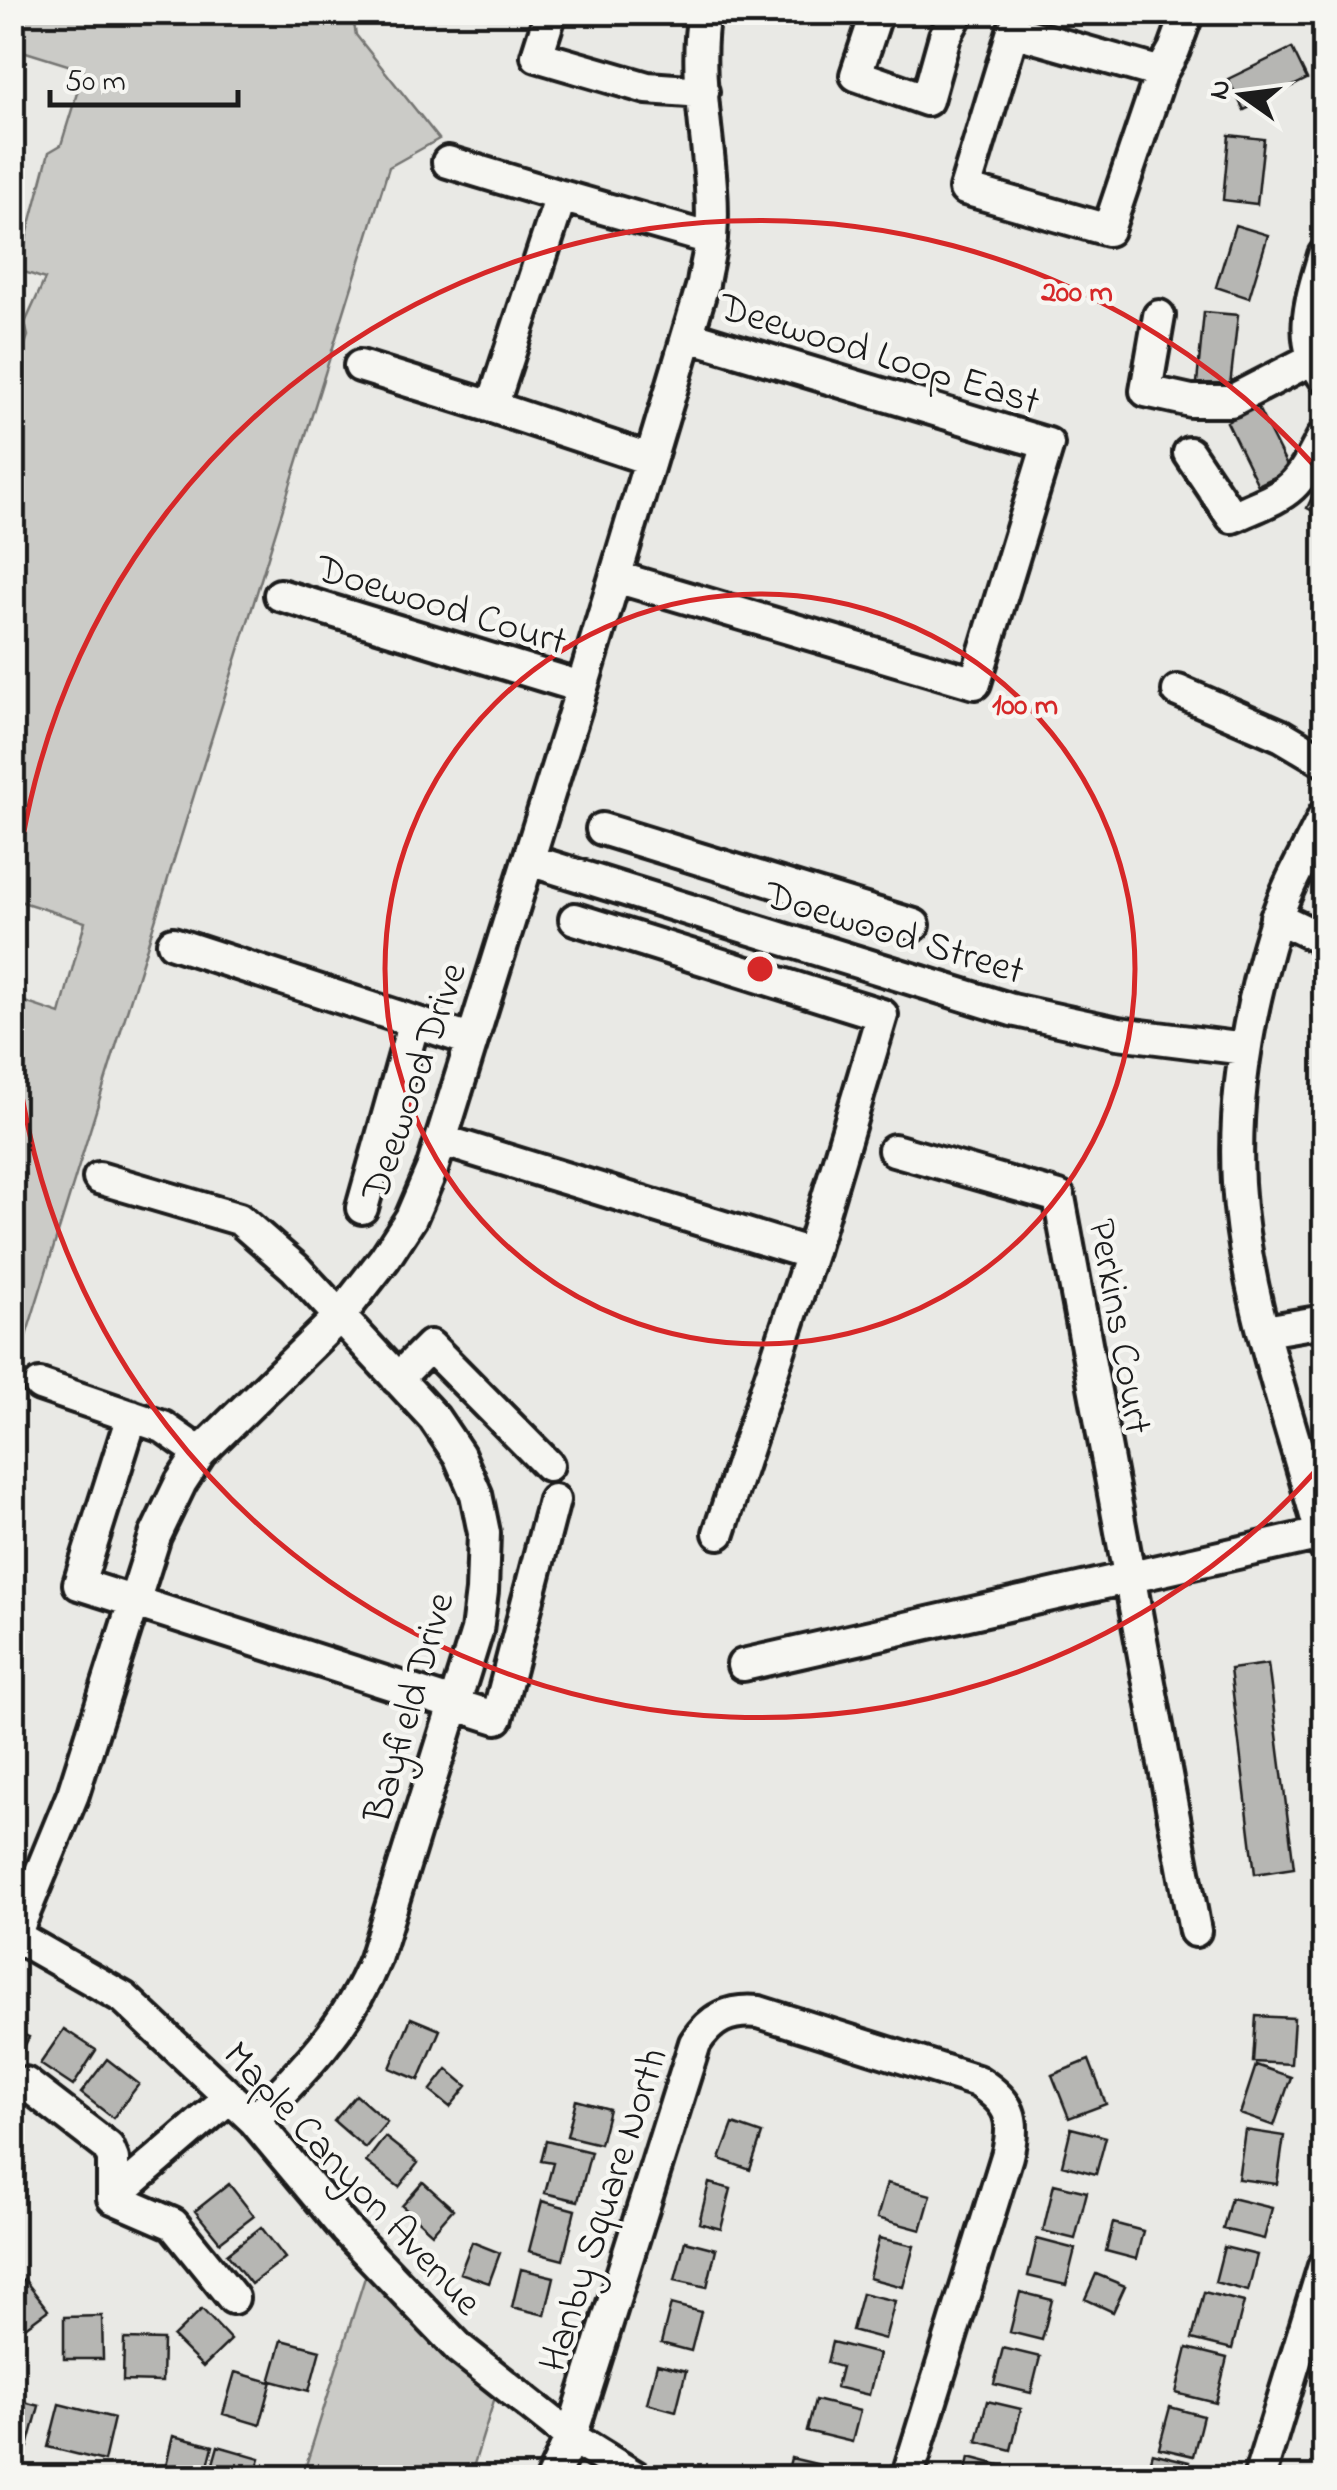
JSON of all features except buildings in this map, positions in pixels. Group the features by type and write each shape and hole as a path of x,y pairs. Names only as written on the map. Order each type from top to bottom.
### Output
{"street":[{"path":"550,12 537,56 647,88 703,92"},
{"name":"Deewood Drive","path":"14,1934 73,1794 155,1536 200,1453 339,1317 385,1258 411,1218 441,1140 689,336 711,239 703,92 704,12"},
{"path":"877,12 856,75 926,100 944,36 958,12"},
{"path":"1161,73 1013,31 965,189 1108,230 1161,73 1188,12"},
{"path":"448,162 711,239"},
{"path":"492,408 561,196"},
{"path":"1159,316 1146,391 1191,401 1231,401 1319,368 1307,336 1310,305 1324,255"},
{"name":"Deewood Loop East","path":"616,577 975,683 1048,444 689,336"},
{"path":"360,366 648,459"},
{"path":"1189,454 1232,517 1288,493 1303,478 1324,435"},
{"name":"Doewood Court","path":"280,596 581,687"},
{"path":"1178,691 1282,736 1324,762"},
{"path":"744,1665 1128,1578 1323,1540 1265,1331 1238,1185 1237,1128 1245,1049 1276,916 1324,816"},
{"path":"602,830 914,925"},
{"name":"Doewood Street","path":"529,860 1030,1014 1118,1033 1245,1049"},
{"path":"719,965 747,874"},
{"path":"849,1006 877,914"},
{"path":"1276,916 1324,940"},
{"path":"575,919 882,1015 811,1254 720,1532"},
{"path":"173,944 470,1040"},
{"path":"362,1208 414,1022"},
{"path":"441,1140 811,1254"},
{"name":"Perkins Court","path":"894,1150 1058,1198 1195,1931"},
{"name":"Bayfield Drive","path":"99,1178 239,1218 295,1268 434,1418 459,1456 476,1494 484,1533 477,1631 375,1959 359,1998 311,2063 254,2120"},
{"path":"1265,1331 1324,1321"},
{"path":"397,1379 430,1346 548,1466"},
{"path":"40,1385 164,1427 200,1453"},
{"path":"132,1416 79,1584 496,1718 554,1500"},
{"name":"Maple Canyon Avenue","path":"14,1934 124,1998 254,2120 345,2228 460,2350 571,2438 636,2478"},
{"name":"Hanby Square North","path":"552,2478 571,2438 696,2043 706,2026 723,2014 740,2010 758,2012 977,2081 996,2093 1009,2110 1014,2133 1008,2156 906,2478"},
{"path":"25,2083 108,2147 113,2158 113,2198"},
{"path":"113,2198 230,2097"},
{"path":"113,2198 173,2224 233,2298"},
{"path":"1258,2478 1324,2266"}],"shaded area":[{"path":"13,12 352,13 356,35 439,139 389,167 13,1378 13,998 60,1014 85,922 13,899 13,379 28,336 25,323 45,279 18,270 49,152 61,145 84,70 13,48"},
{"path":"366,2274 496,2394 470,2477 302,2478"}]}
